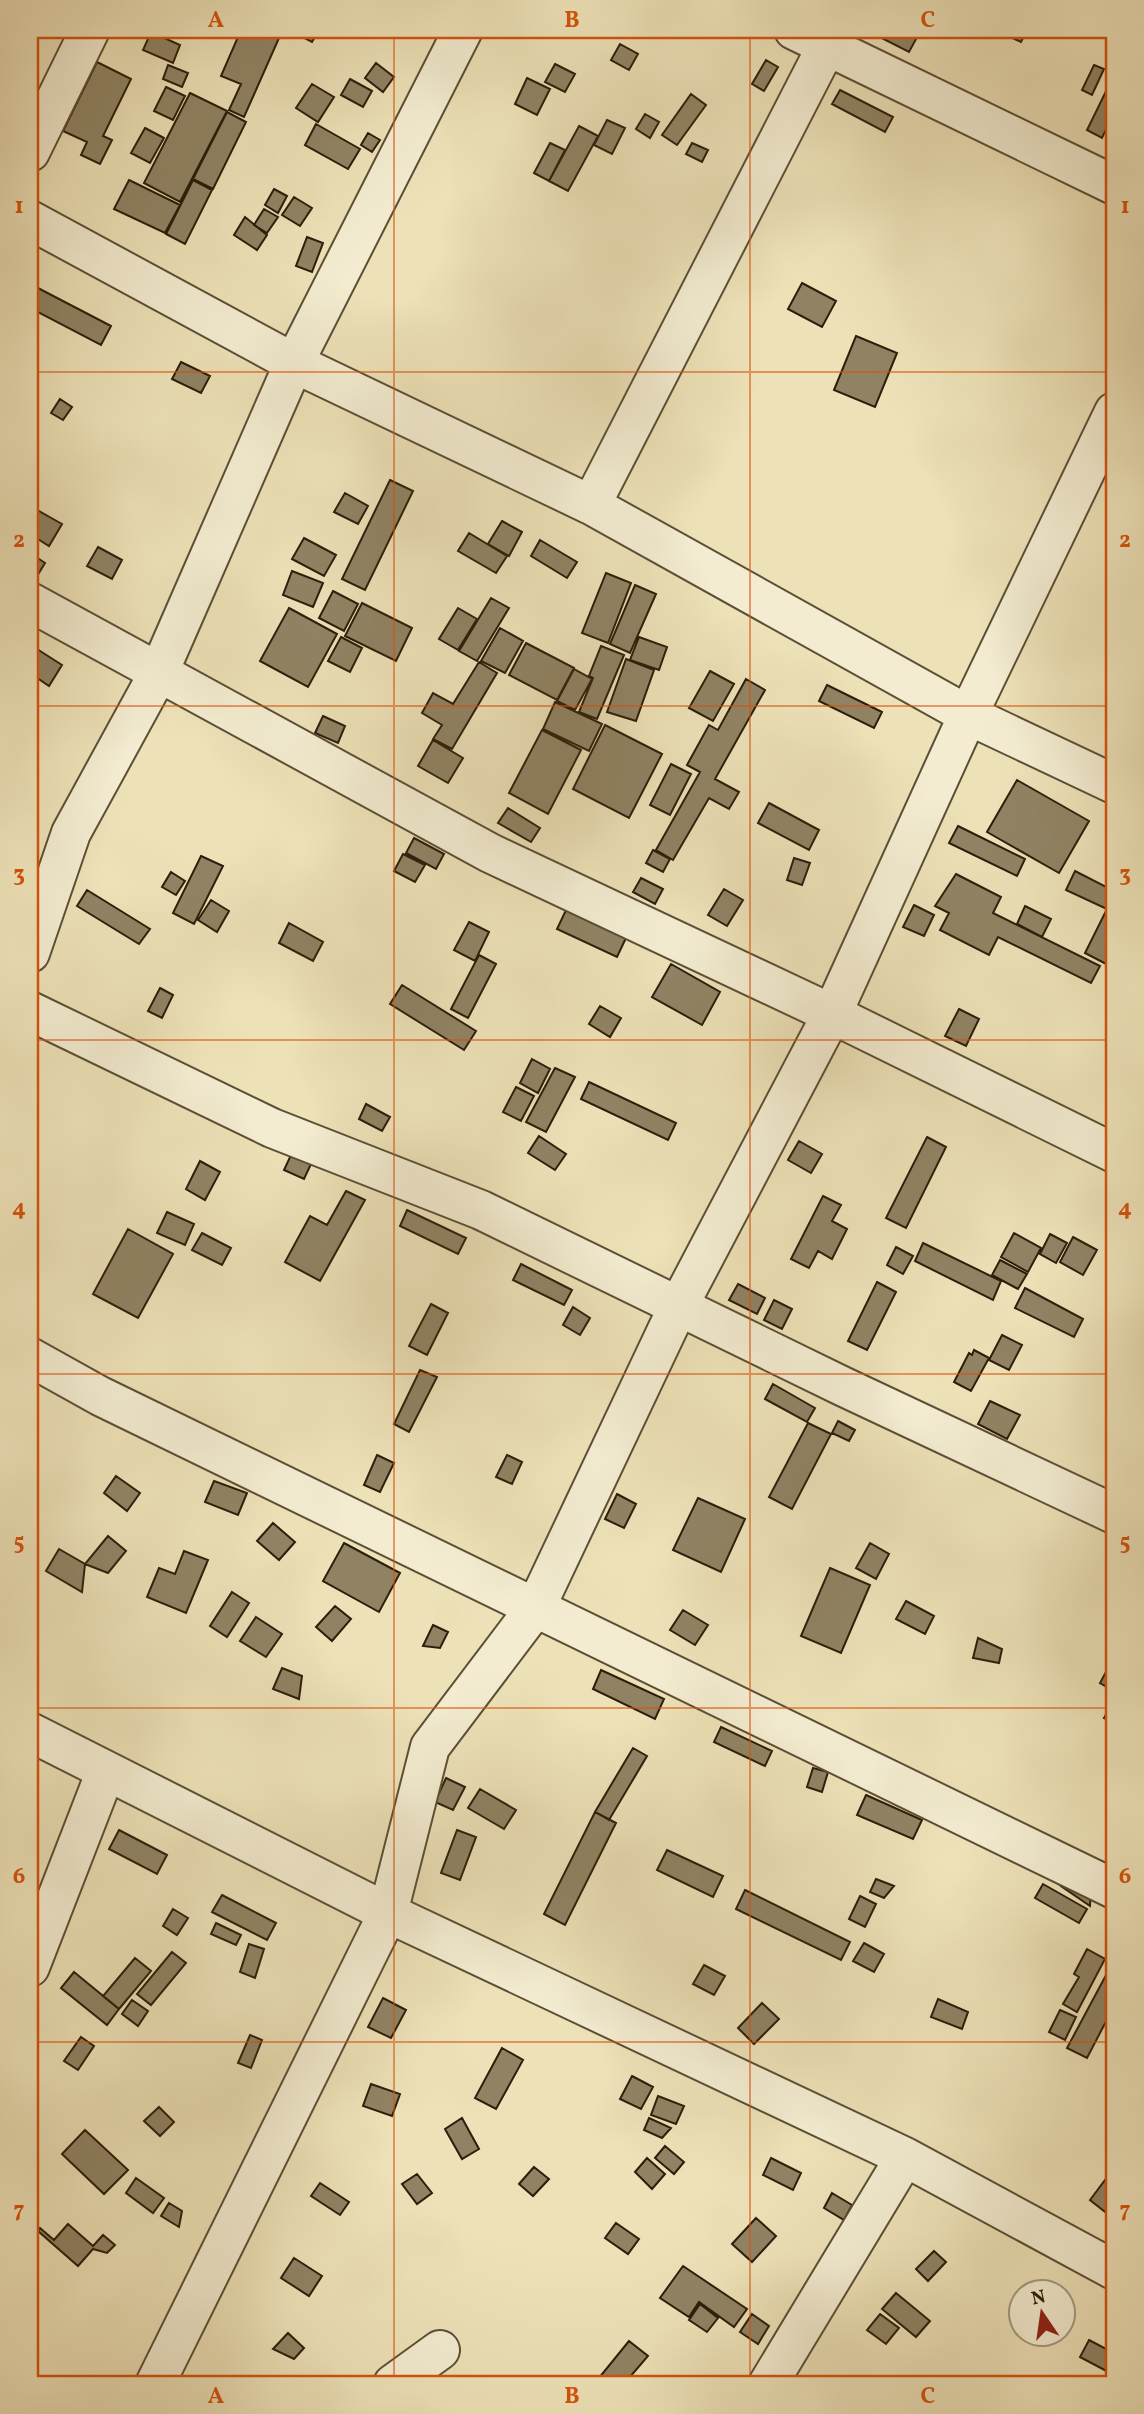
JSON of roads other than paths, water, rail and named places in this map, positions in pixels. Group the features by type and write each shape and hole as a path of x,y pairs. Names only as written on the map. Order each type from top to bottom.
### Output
{"street":[{"path":"30,152 89,30"},
{"path":"30,953 71,833 159,672 294,363 463,30"},
{"path":"591,505 819,35 1114,185"},
{"path":"30,220 294,363 591,505 968,715 1114,784"},
{"path":"155,2384 388,1913 430,1746 536,1607 678,1307 832,1014 968,715 1114,412"},
{"path":"30,602 489,853 832,1014 1114,1153"},
{"path":"30,1010 272,1128 481,1210 678,1307 1114,1514"},
{"path":"30,1357 100,1396 1114,1889"},
{"path":"30,1732 388,1913 905,2157 1114,2270"},
{"path":"30,1967 106,1771"},
{"path":"768,2384 905,2157"},
{"path":"393,2384 440,2350"}]}
